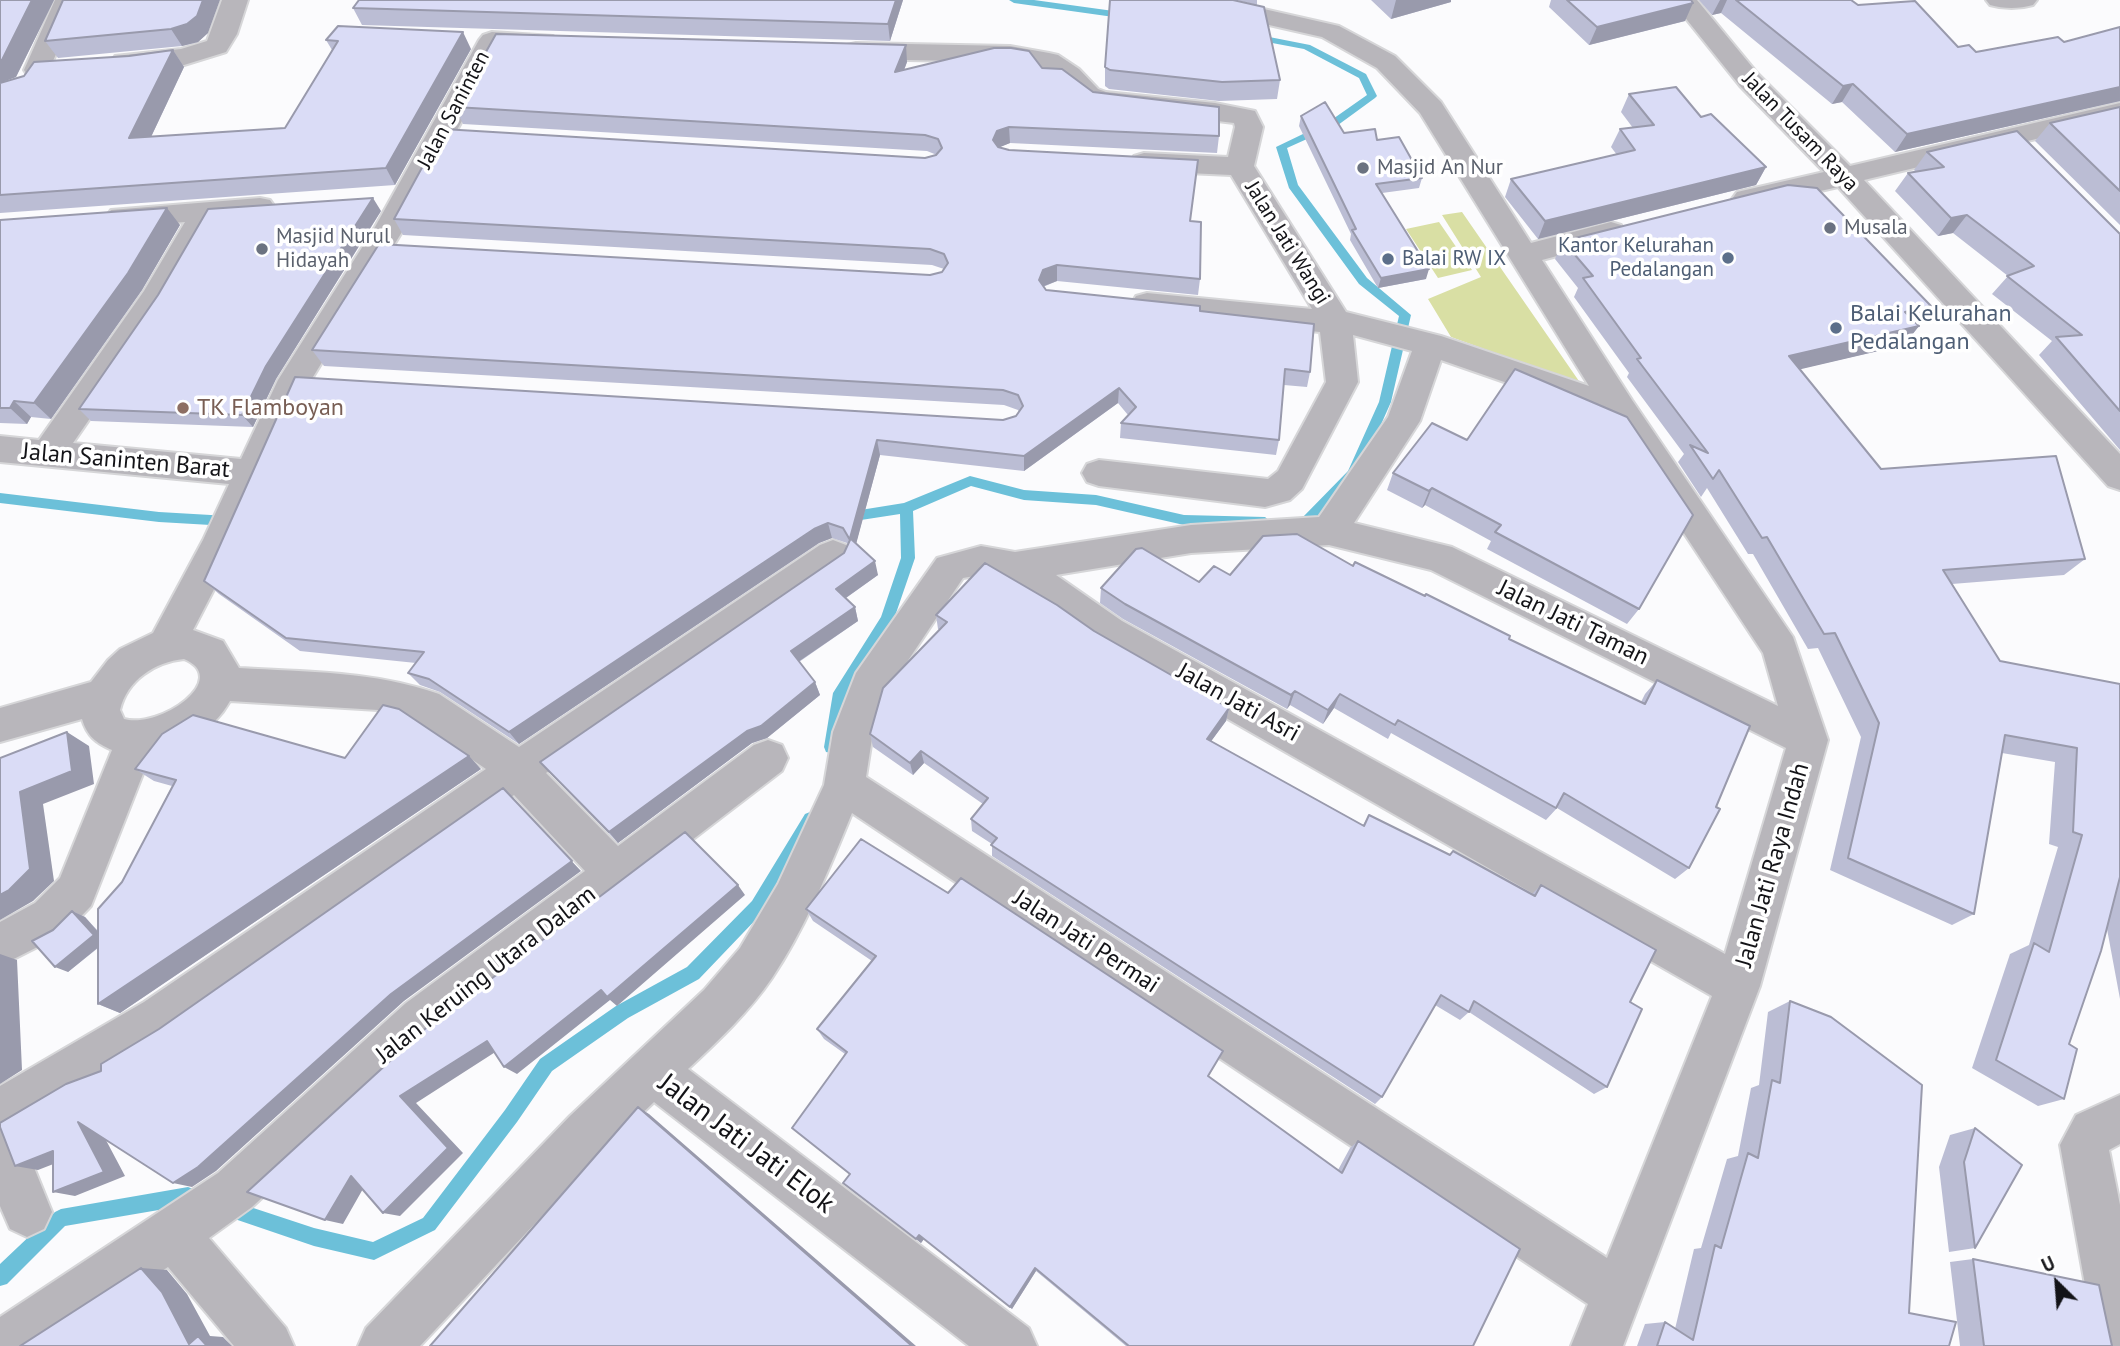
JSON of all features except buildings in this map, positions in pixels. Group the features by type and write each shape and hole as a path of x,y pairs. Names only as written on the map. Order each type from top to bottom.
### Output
{"street":[{"path":"64,67 29,79 68,0"},
{"path":"104,64 184,57 206,52 217,46 224,34 235,0"},
{"name":"Jalan Jati Raya Indah","path":"1190,0 1329,31 1387,62 1431,108 1620,410 1780,648 1808,740 1738,986 1597,1346"},
{"name":"Jalan Tusam Raya","path":"1684,0 1749,80 1843,175 2120,477"},
{"path":"2000,0 2024,0"},
{"path":"464,39 492,40"},
{"name":"Jalan Saninten","path":"176,644 198,585 247,482 392,247 393,198 441,134 492,40 574,42"},
{"name":"Jalan Jati Wangi","path":"833,51 1010,54 1049,61 1070,75 1088,95 1103,100 1216,111 1245,117 1249,127 1240,166 1343,322 1342,382 1290,480 1278,490 1265,493 1099,473"},
{"path":"1725,204 1843,175 2020,146 2120,111"},
{"path":"441,134 468,135"},
{"name":"Jalan Jati Wangi","path":"1118,160 1240,166"},
{"path":"98,218 286,205"},
{"path":"48,453 156,298 206,211"},
{"path":"1523,255 1632,227"},
{"name":"Jalan Jati Wangi","path":"1112,300 1343,322 1425,342"},
{"path":"1329,531 1403,421 1425,342 1620,410"},
{"name":"Jalan Saninten Barat","path":"0,449 48,453 247,482"},
{"name":"Jalan Jati Taman","path":"1014,567 1191,539 1329,531 1439,557 1808,740"},
{"path":"0,1112 160,1018 833,555"},
{"name":"Jalan Jati Asri","path":"844,785 853,732 870,685 950,568 984,558 1014,567 1089,621 1147,656 1163,661 1224,695 1738,986"},
{"path":"0,945 50,918 71,900 76,892 107,812 114,721 111,679 145,652 176,644 202,647 215,655 221,668 216,692 197,716 178,729 157,737 114,721 4,724"},
{"path":"216,692 308,689 378,693 425,706 498,754 517,770 615,873"},
{"name":"Jalan Keruing Utara Dalam","path":"2,1346 177,1232 235,1190 422,1019 768,758"},
{"path":"652,1071 713,1015 755,963 784,915 844,785"},
{"name":"Jalan Jati Permai","path":"844,785 1617,1294"},
{"name":"Jalan Jati Jati Elok","path":"384,1346 587,1133 652,1071 1011,1346"},
{"path":"2120,1119 2093,1132 2084,1145 2120,1335"},
{"path":"0,1143 27,1212"},
{"path":"177,1232 268,1346"}],"green space":[{"path":"1462,212 1581,384 1451,337 1428,299 1481,277 1442,215"},
{"path":"1439,222 1472,270 1438,278 1406,229"}],"waterway":[{"path":"1014,0 1128,16"},
{"path":"1254,37 1307,47 1363,76 1372,96 1334,123 1281,147 1293,186 1363,281 1405,315 1385,402 1353,474 1305,523 1296,523"},
{"path":"906,508 970,481 1024,495 1096,500 1184,520 1265,522"},
{"path":"0,498 159,517 228,521"},
{"path":"831,747 840,693 887,619 908,558 906,508"},
{"path":"848,517 906,508"},
{"path":"226,1208 314,1237 374,1251 429,1224 546,1065 622,1012 693,973 758,906 810,819"},
{"path":"0,1277 61,1218 188,1196 200,1200"}],"place":[{"name":"Masjid An Nur","path":"1363,168"},
{"name":"Musala","path":"1830,228"},
{"name":"Masjid Nurul Hidayah","path":"262,249"},
{"name":"Kantor Kelurahan Pedalangan","path":"1728,258"},
{"name":"Balai RW IX","path":"1388,259"},
{"name":"Balai Kelurahan Pedalangan","path":"1836,328"},
{"name":"TK Flamboyan","path":"183,408"}]}
